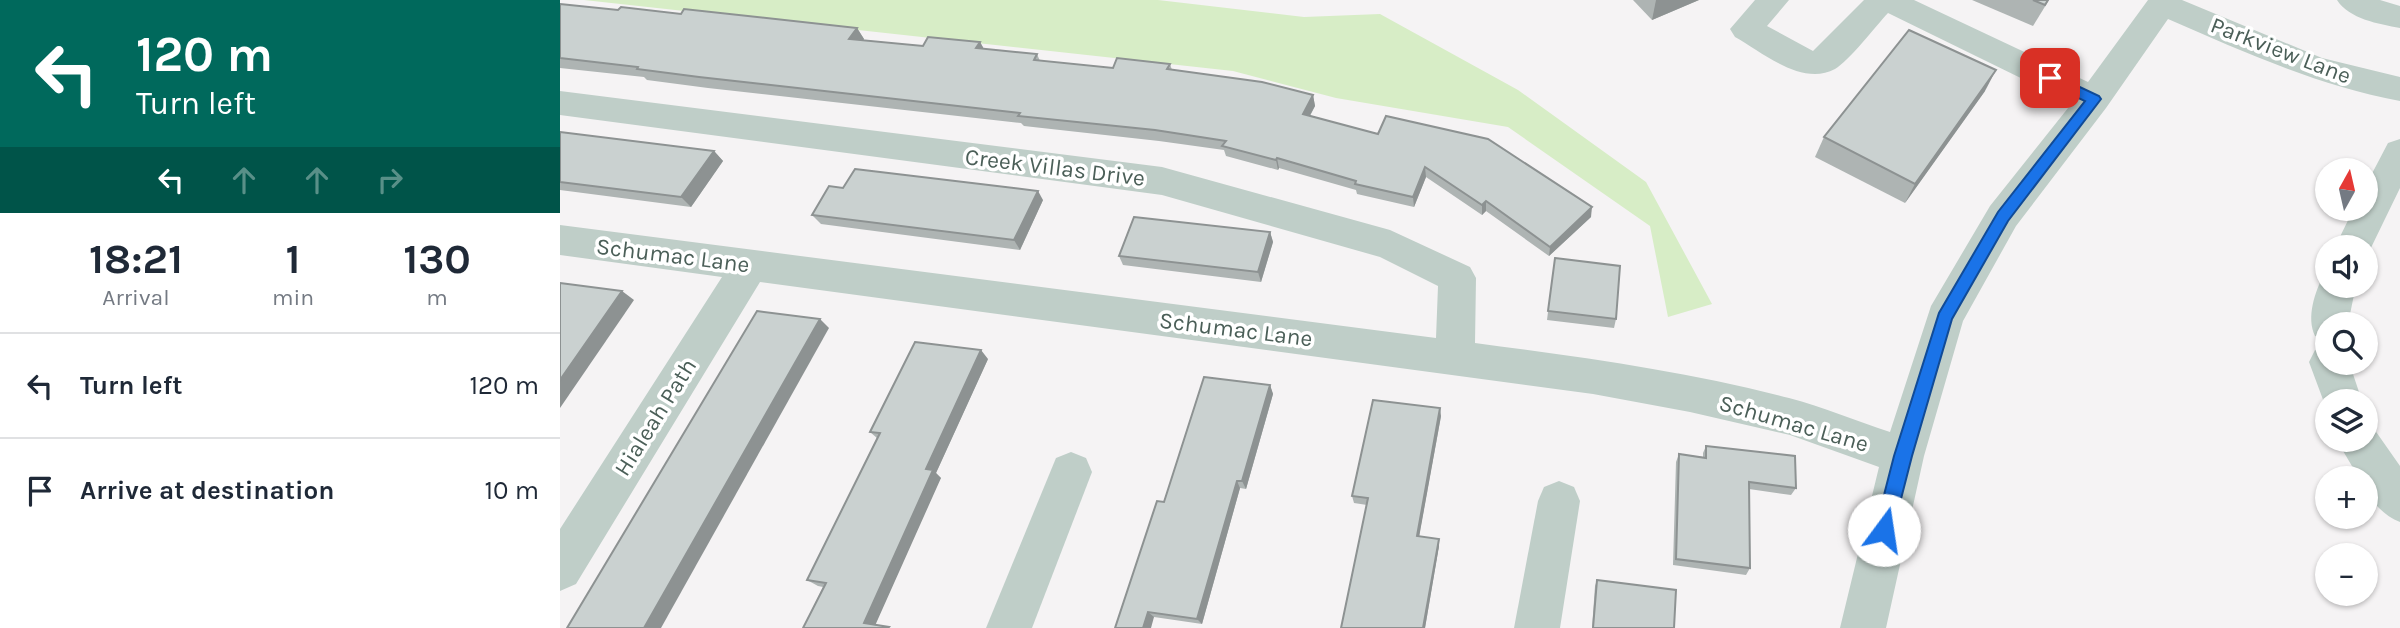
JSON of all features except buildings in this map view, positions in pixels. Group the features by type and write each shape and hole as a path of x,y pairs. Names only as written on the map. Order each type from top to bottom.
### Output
{"street":[{"path":"1773,0 1746,29 1808,63 1817,64 1825,60 1884,0 2094,99"},
{"path":"2353,0 2382,14 2400,17"},
{"path":"1863,628 1903,456 1945,318 2003,216 2094,99 2164,2"},
{"name":"Parkview Lane","path":"2164,2 2294,60 2400,89"},
{"name":"Creek Villas Drive","path":"560,103 1162,181 1390,244 1457,278 1455,357"},
{"path":"2359,235 2400,152"},
{"name":"Schumac Lane","path":"560,240 1593,376 1690,394 1790,417 1903,456"},
{"name":"Hialeah Path","path":"560,569 750,265"},
{"path":"2366,452 2400,502"},
{"path":"1009,628 1071,472"},
{"path":"1537,628 1559,501"}],"green space":[{"path":"584,0 1158,0 1304,17 1380,14 1518,90 1646,182 1712,304 1668,317 1650,226 1508,127 1336,98 1233,71"}],"route":[{"path":"1884,530 1903,456 1945,318 2003,216 2094,99 2050,78"}]}
